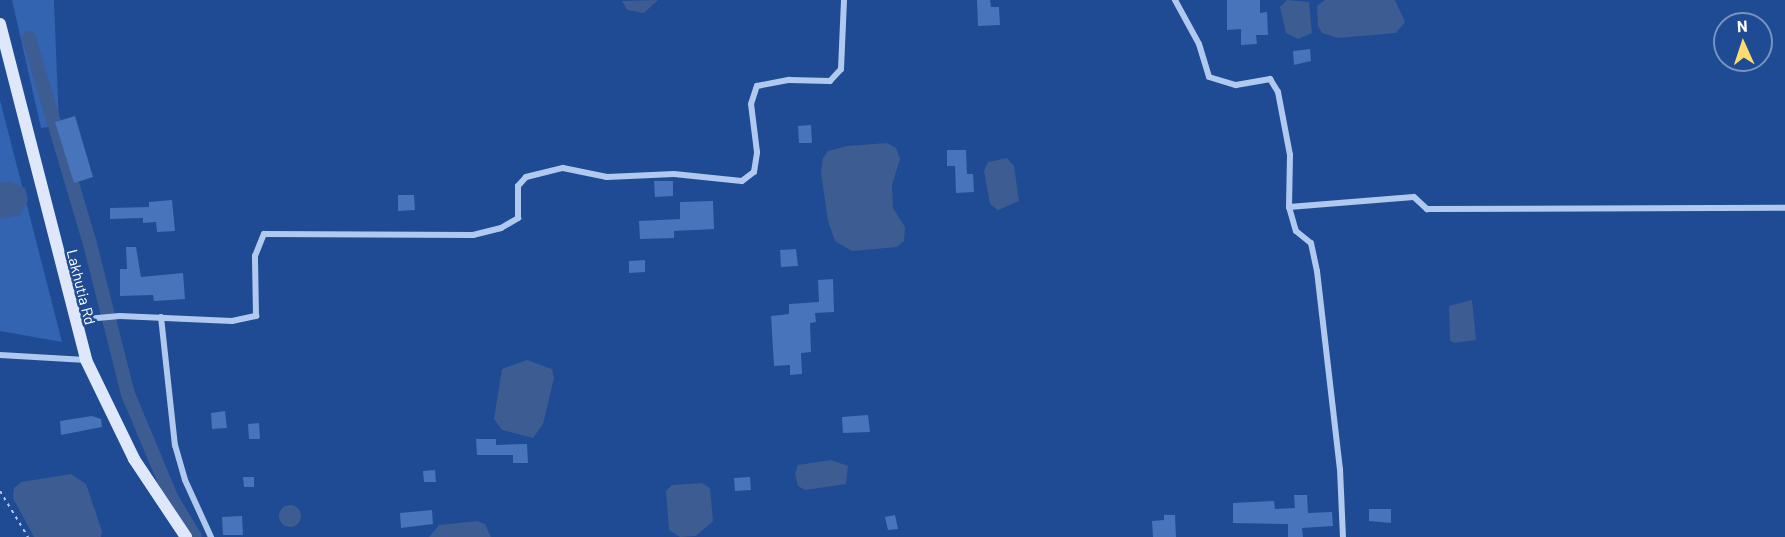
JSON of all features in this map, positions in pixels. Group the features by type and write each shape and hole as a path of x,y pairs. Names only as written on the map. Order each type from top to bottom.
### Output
{"street":[{"path":"73,320 120,316 231,321 255,316 255,256 264,234 473,235 501,228 518,218 518,186 526,177 563,168 607,177 674,174 742,181 754,171 757,152 751,104 757,86 789,80 830,81 841,69 844,0"},
{"path":"1175,0 1199,44 1209,77 1236,85 1270,79 1278,92 1290,155 1289,207 1296,231 1311,243 1317,271 1339,458 1343,537"},
{"name":"Lakhutia Rd","path":"0,24 73,320 86,360 134,459 186,537"},
{"path":"1289,207 1414,197 1427,209 1785,208"},
{"path":"161,317 175,446 185,480 211,537"},
{"path":"0,355 86,360"}],"path":[{"path":"0,491 28,537"}],"shaded area":[{"path":"12,0 54,0 59,126 41,128"},
{"path":"658,0 644,13 627,10 622,1"},
{"path":"1287,0 1309,2 1312,33 1298,39 1286,33 1280,7"},
{"path":"1325,0 1395,0 1405,22 1396,33 1338,38 1322,33 1318,26 1317,6"},
{"path":"0,100 62,342 0,331"},
{"path":"887,143 896,148 900,159 892,185 893,208 905,227 904,241 897,247 852,251 835,241 828,221 821,173 823,158 828,151 847,146"},
{"path":"1007,158 1014,166 1019,201 998,210 990,204 984,171 988,162"},
{"path":"10,181 25,188 28,200 20,215 0,219 0,183"},
{"path":"1472,300 1476,340 1454,343 1450,340 1449,306"},
{"path":"527,360 552,369 554,378 543,424 533,438 502,430 494,419 502,369"},
{"path":"831,460 848,466 846,484 805,490 798,486 795,474 798,465"},
{"path":"71,474 86,484 102,531 101,537 34,537 13,498 14,488 21,482"},
{"path":"702,483 710,488 713,521 696,536 680,537 669,530 666,491 672,485"},
{"path":"290,505 298,508 301,516 298,524 290,527 282,524 279,516 282,508"},
{"path":"477,521 485,524 491,537 429,537 439,525"}],"building":[{"path":"977,0 990,0 991,7 999,7 1000,25 978,26"},
{"path":"1227,0 1260,0 1260,13 1267,12 1268,35 1256,35 1257,44 1241,45 1241,29 1227,30"},
{"path":"1310,49 1311,61 1294,65 1293,51"},
{"path":"75,116 93,177 74,183 55,122"},
{"path":"811,125 812,143 799,143 798,126"},
{"path":"947,150 966,150 967,174 973,174 974,192 956,193 955,166 947,166"},
{"path":"654,181 673,181 673,196 655,197"},
{"path":"398,195 414,195 415,210 398,211"},
{"path":"172,200 175,231 157,232 156,222 143,223 143,218 110,219 110,208 149,207 149,202"},
{"path":"713,201 714,229 674,231 674,238 640,239 639,221 680,219 680,202"},
{"path":"126,247 136,247 141,277 183,273 185,299 154,301 153,295 120,296 120,269 127,269"},
{"path":"796,249 798,266 781,267 780,250"},
{"path":"645,260 645,272 629,273 629,261"},
{"path":"833,279 834,312 815,313 816,322 810,323 811,352 801,353 802,374 790,375 790,365 774,366 771,316 789,314 789,304 819,302 818,280"},
{"path":"225,411 227,428 212,429 211,413"},
{"path":"868,415 870,432 843,433 842,417"},
{"path":"92,416 101,419 102,427 61,435 60,421"},
{"path":"259,423 260,439 249,439 248,424"},
{"path":"476,439 496,439 496,445 527,444 528,463 513,463 513,455 477,455"},
{"path":"435,470 436,482 424,482 423,471"},
{"path":"243,477 254,477 254,487 244,487"},
{"path":"750,477 751,490 735,491 734,478"},
{"path":"1294,495 1307,495 1308,513 1332,512 1333,526 1302,528 1303,537 1288,537 1288,524 1233,523 1233,503 1274,501 1275,509 1295,508"},
{"path":"1369,509 1391,509 1391,523 1369,521"},
{"path":"432,510 433,524 401,528 400,513"},
{"path":"895,515 898,529 888,530 885,517"},
{"path":"1164,515 1175,515 1176,537 1153,537 1152,521 1164,520"},
{"path":"242,516 243,535 223,535 222,517"}],"waterway":[{"path":"29,38 89,240 128,394 172,499 195,537"}]}
